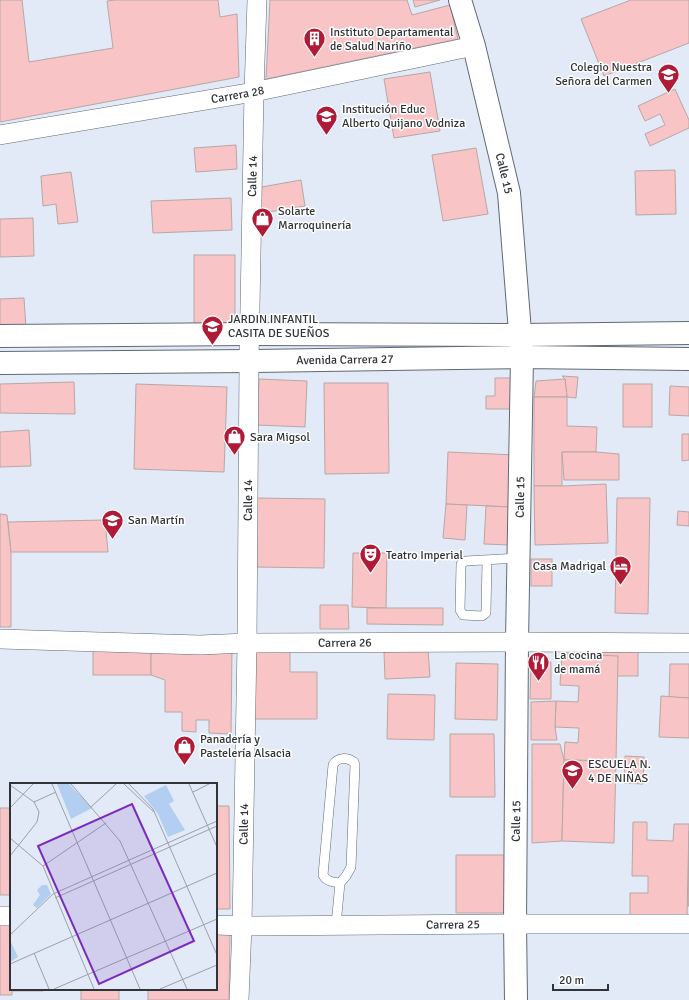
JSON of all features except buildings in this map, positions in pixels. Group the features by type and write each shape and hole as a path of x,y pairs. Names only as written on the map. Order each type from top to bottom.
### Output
{"main road":[{"name":"Calle 15","path":"460,0 474,46 509,193 522,357 517,642 515,924 516,1000"},
{"name":"Avenida Carrera 27","path":"0,336 249,334 520,335 689,333"},
{"name":"Avenida Carrera 27","path":"0,363 522,357 689,359"}],"street":[{"name":"Calle 14","path":"239,1000 242,926 247,643 249,334 257,0"},
{"name":"Carrera 28","path":"0,135 254,92 474,46"},
{"name":"Carrera 26","path":"0,639 200,645 247,643 689,643"},
{"name":"Carrera 25","path":"217,925 689,924"}],"lane":[{"path":"487,560 486,613 482,616 463,615 460,610 461,564 466,561 519,558"},
{"path":"336,925 340,883 351,867 355,765 351,760 338,759 332,765 323,874 325,879 340,883"}],"place":[{"name":"Instituto Departamental de Salud Nariño","path":"314,58"},
{"name":"Colegio Nuestra Señora del Carmen","path":"668,94"},
{"name":"Institución Educ Alberto Quijano Vodniza","path":"326,136"},
{"name":"Solarte Marroquinería","path":"262,238"},
{"name":"JARDIN INFANTIL CASITA DE SUEÑOS","path":"212,346"},
{"name":"Sara Migsol","path":"234,456"},
{"name":"San Martín","path":"112,540"},
{"name":"Teatro Imperial","path":"370,574"},
{"name":"Casa Madrigal","path":"621,586"},
{"name":"La cocina de mamá","path":"539,682"},
{"name":"Panadería y Pastelería Alsacia","path":"184,766"},
{"name":"ESCUELA N. 4 DE NIÑAS","path":"573,790"}]}
